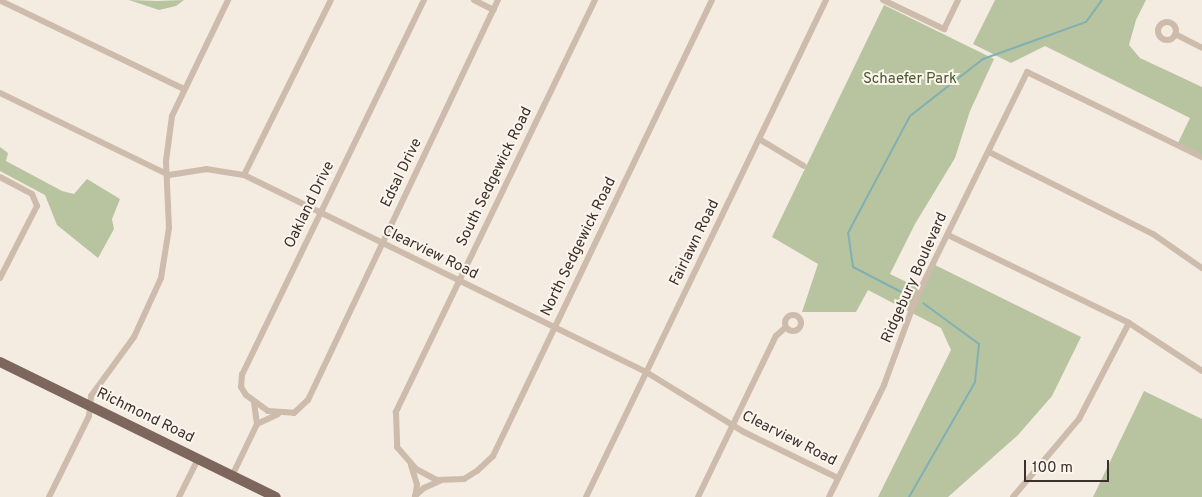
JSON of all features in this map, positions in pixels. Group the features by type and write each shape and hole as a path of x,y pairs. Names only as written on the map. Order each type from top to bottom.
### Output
{"main road":[{"name":"Richmond Road","path":"0,362 276,497"}],"street":[{"path":"49,497 89,416 91,396 134,337 161,278 169,228 169,176 166,161 172,116 228,0"},
{"path":"244,175 332,0"},
{"name":"Oakland Drive","path":"254,403 241,388 242,374 424,0"},
{"path":"474,0 494,10"},
{"name":"Edsal Drive","path":"257,424 279,414 294,413 308,400 498,0"},
{"name":"South Sedgewick Road","path":"444,481 425,475 410,464 397,447 396,412 596,0"},
{"name":"North Sedgewick Road","path":"415,497 424,488 444,481 464,478 477,471 493,456 712,0"},
{"name":"Fairlawn Road","path":"586,497 826,0"},
{"path":"884,0 944,29 958,0"},
{"path":"1,1 184,89"},
{"path":"1176,34 1202,48"},
{"name":"Ridgebury Boulevard","path":"829,497 884,385 906,321 1027,72 1202,157"},
{"path":"0,93 169,176"},
{"path":"759,139 804,166"},
{"path":"988,152 1153,234 1202,268"},
{"name":"Clearview Road","path":"169,176 206,169 244,175 646,372 733,424 838,478"},
{"path":"0,177 32,194 36,206 0,278"},
{"path":"948,235 1129,323 1202,371"},
{"path":"1013,497 1079,419 1129,323"},
{"path":"698,497 776,336 786,327"},
{"path":"254,403 279,414"},
{"path":"232,476 257,424 254,403"},
{"path":"180,497 198,459"},
{"path":"410,464 417,485 415,497"}],"green space":[{"path":"129,0 184,0 176,6 159,10"},
{"path":"995,0 1146,0 1136,20 1129,45 1140,58 1202,87 1202,157 1177,145 1190,118 1045,46 1011,63 973,44"},
{"name":"Schaefer Park","path":"884,5 994,59 970,111 955,158 915,224 890,274 921,289 933,264 1081,337 1052,396 1018,435 948,497 878,497 951,350 941,328 868,290 856,312 802,312 818,264 772,237"},
{"path":"0,147 8,153 6,161 62,191 74,194 87,179 120,199 112,219 114,229 98,258 57,225 45,195 0,171"},
{"path":"1144,391 1202,419 1202,497 1093,497"}],"waterway":[{"path":"909,296 853,267 848,233 910,116 983,59 1086,22 1102,0"},
{"path":"909,497 975,382 979,344 923,303"}]}
